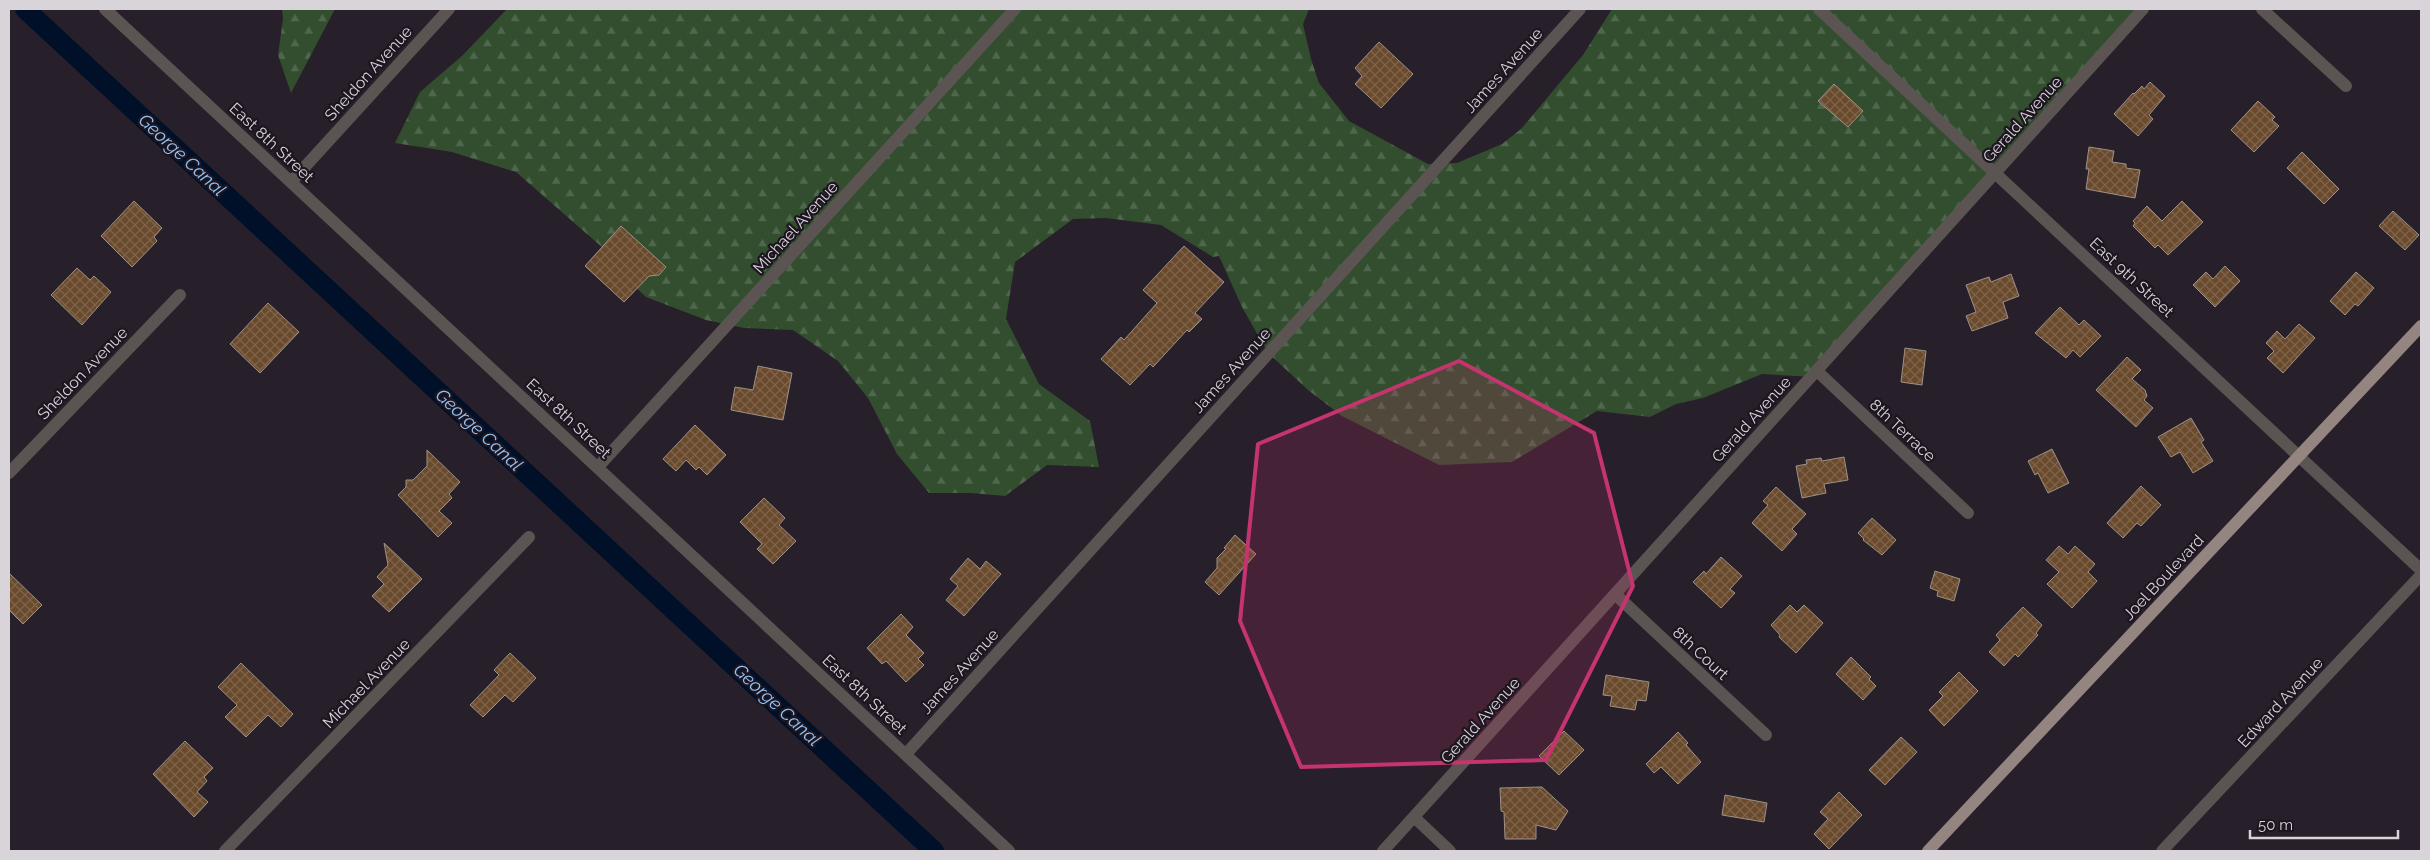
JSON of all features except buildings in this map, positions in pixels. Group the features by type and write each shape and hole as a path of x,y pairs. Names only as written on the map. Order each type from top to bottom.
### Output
{"main road":[{"name":"Joel Boulevard","path":"1928,851 2421,326"}],"street":[{"name":"East 8th Street","path":"105,9 1010,851"},
{"name":"Sheldon Avenue","path":"291,182 449,9"},
{"name":"Michael Avenue","path":"598,467 1015,9"},
{"name":"James Avenue","path":"906,754 1580,9"},
{"name":"East 9th Street","path":"1819,9 2300,455 2421,570"},
{"name":"Gerald Avenue","path":"1383,851 2143,9"},
{"path":"2262,9 2346,86"},
{"name":"Sheldon Avenue","path":"9,473 180,295"},
{"name":"8th Terrace","path":"1817,371 1968,513"},
{"name":"Michael Avenue","path":"225,851 529,537"},
{"name":"Edward Avenue","path":"2162,851 2421,575"},
{"name":"8th Court","path":"1615,594 1766,735"},
{"path":"1414,817 1450,851"}],"highlighted area":[{"path":"1459,361 1594,433 1633,586 1546,760 1301,767 1240,621 1258,444"}],"green space":[{"path":"282,9 335,9 291,93 278,55 283,19"},
{"path":"507,9 1309,9 1303,24 1319,83 1349,121 1428,164 1457,163 1502,144 1521,129 1583,55 1612,9 2146,9 1814,377 1762,374 1703,398 1676,404 1650,417 1597,411 1512,462 1439,465 1342,416 1308,390 1268,353 1242,307 1219,256 1213,257 1161,225 1106,218 1073,219 1015,262 1006,319 1039,384 1090,421 1099,467 1047,465 1005,496 971,493 929,493 897,454 868,398 838,361 793,330 744,328 706,320 646,297 602,256 603,248 516,172 452,152 395,143 420,92 463,55"}],"waterway":[{"name":"George Canal","path":"25,9 934,851"}]}
